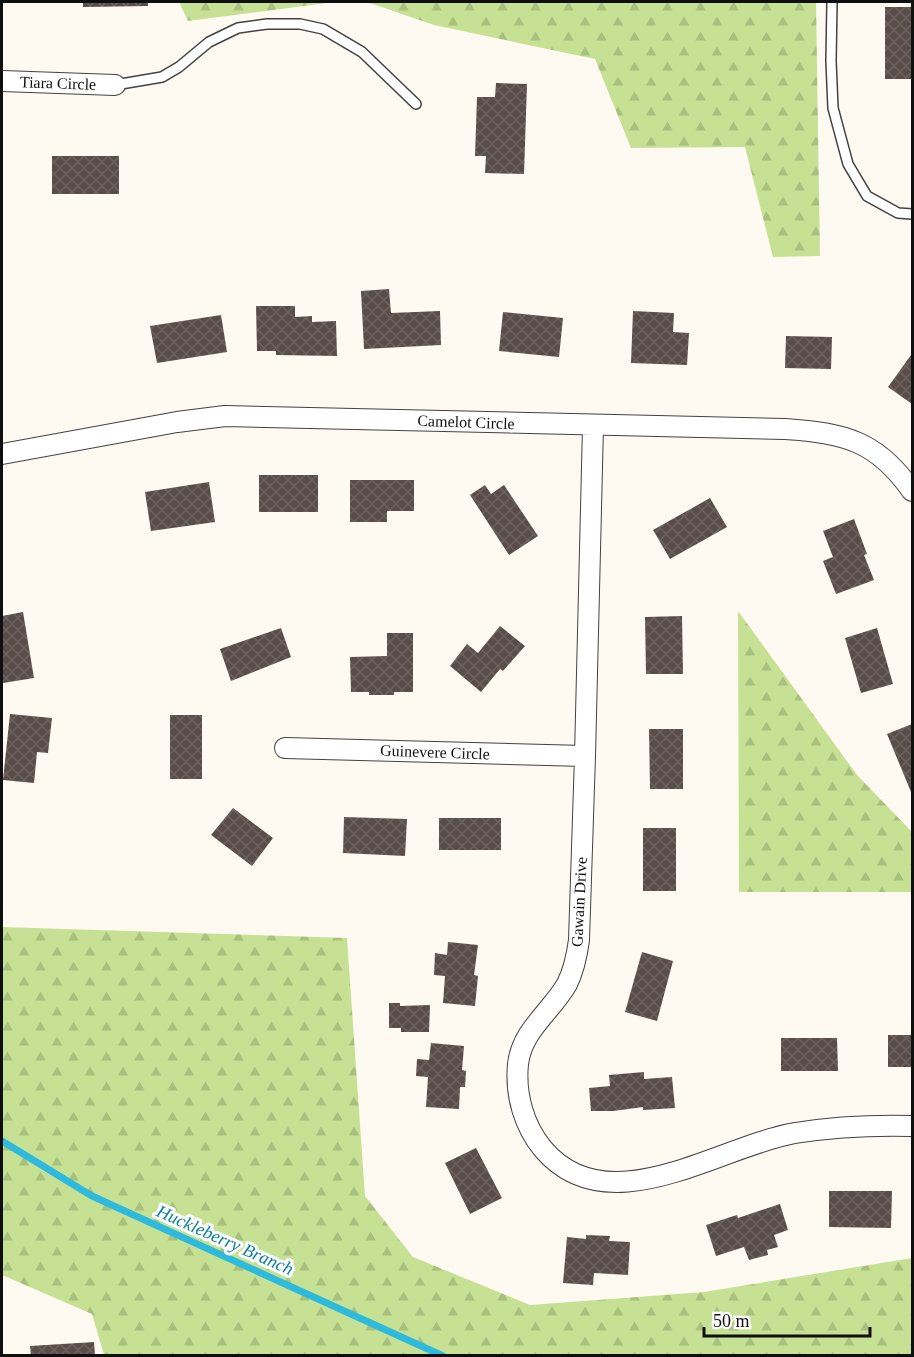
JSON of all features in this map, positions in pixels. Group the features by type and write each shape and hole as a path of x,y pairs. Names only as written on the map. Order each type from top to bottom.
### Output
{"street":[{"name":"Tiara Circle","path":"2,81 115,85"},
{"name":"Camelot Circle","path":"2,454 177,422 225,417 273,416 811,430 835,435 863,445 881,455 897,470 912,491"},
{"name":"Gawain Drive","path":"593,426 585,756 576,958 567,984 533,1027 524,1043 518,1063 521,1105 528,1126 547,1154 563,1166 581,1176 601,1182 618,1183 665,1174 749,1145 794,1133 843,1128 912,1126"},
{"name":"Guinevere Circle","path":"285,748 585,756"}],"lane":[{"path":"832,2 833,108 848,164 867,196 898,213 912,213"},
{"path":"115,85 162,77 180,67 209,42 238,28 267,24 300,24 323,29 362,52 416,104"}],"green space":[{"path":"179,2 334,2 188,21"},
{"path":"367,2 816,2 820,256 773,257 745,147 631,148 595,59 434,25"},
{"path":"738,611 857,775 912,832 912,892 739,892"},
{"path":"2,927 347,938 365,1196 413,1257 530,1305 704,1292 912,1258 912,1355 104,1355 92,1314 2,1275"}],"building":[{"path":"83,2 148,2 148,6 83,7"},
{"path":"885,7 912,7 912,79 885,79"},
{"path":"496,83 527,84 524,174 485,173 486,156 475,156 477,97 495,97"},
{"path":"52,156 119,156 119,194 52,194"},
{"path":"389,289 391,313 440,311 441,345 364,349 361,291"},
{"path":"256,306 295,306 295,317 312,316 312,322 336,321 337,356 276,355 276,351 257,351"},
{"path":"633,311 674,313 673,332 689,333 687,365 631,363"},
{"path":"503,312 563,318 559,357 499,351"},
{"path":"221,315 227,352 157,363 150,326"},
{"path":"786,336 832,337 831,369 785,368"},
{"path":"911,355 912,357 912,404 888,387"},
{"path":"259,475 318,475 318,512 259,512"},
{"path":"350,480 414,480 414,511 387,511 387,522 350,522"},
{"path":"209,482 215,522 151,531 145,492"},
{"path":"485,485 491,494 504,485 538,536 509,555 470,495"},
{"path":"710,498 727,527 670,559 653,530"},
{"path":"854,519 874,580 836,594 823,561 833,557 823,531"},
{"path":"23,612 34,678 3,683 2,616"},
{"path":"682,616 683,674 646,674 645,617"},
{"path":"500,626 525,646 503,671 500,669 481,692 450,666 467,644 478,653"},
{"path":"281,628 291,657 231,681 220,649"},
{"path":"877,628 893,684 861,693 845,638"},
{"path":"387,633 413,633 413,692 369,695 369,692 351,692 350,657 387,656"},
{"path":"10,714 52,718 48,753 37,752 34,783 3,780"},
{"path":"170,715 202,715 202,779 170,779"},
{"path":"912,724 912,791 911,792 887,734"},
{"path":"649,729 683,729 683,789 650,789"},
{"path":"233,808 273,838 252,866 211,835"},
{"path":"344,817 407,819 405,856 343,853"},
{"path":"439,818 501,818 501,850 439,850"},
{"path":"643,828 676,828 676,891 643,891"},
{"path":"448,942 478,945 474,975 478,976 475,1006 443,1003 445,976 434,975 435,953 447,955"},
{"path":"642,952 673,961 657,1021 625,1012"},
{"path":"389,1003 400,1003 400,1006 430,1005 429,1032 401,1032 401,1028 389,1028"},
{"path":"888,1035 912,1035 912,1067 888,1067"},
{"path":"781,1038 837,1038 838,1071 781,1071"},
{"path":"431,1043 464,1046 462,1070 466,1071 465,1087 460,1087 459,1109 426,1107 428,1077 416,1076 417,1059 429,1060"},
{"path":"644,1072 644,1079 672,1077 675,1108 643,1110 643,1107 591,1111 589,1088 610,1086 609,1075"},
{"path":"476,1148 502,1198 470,1214 445,1163"},
{"path":"829,1191 892,1191 891,1228 829,1227"},
{"path":"780,1204 788,1230 774,1235 778,1247 767,1250 768,1255 749,1260 744,1247 716,1256 706,1225 737,1215 738,1218"},
{"path":"586,1235 610,1236 609,1241 630,1242 628,1275 594,1273 593,1285 563,1283 567,1237 586,1239"},
{"path":"94,1342 95,1356 31,1356 30,1346"}],"waterway":[{"name":"Huckleberry Branch","path":"2,1141 92,1196 443,1356"}]}
